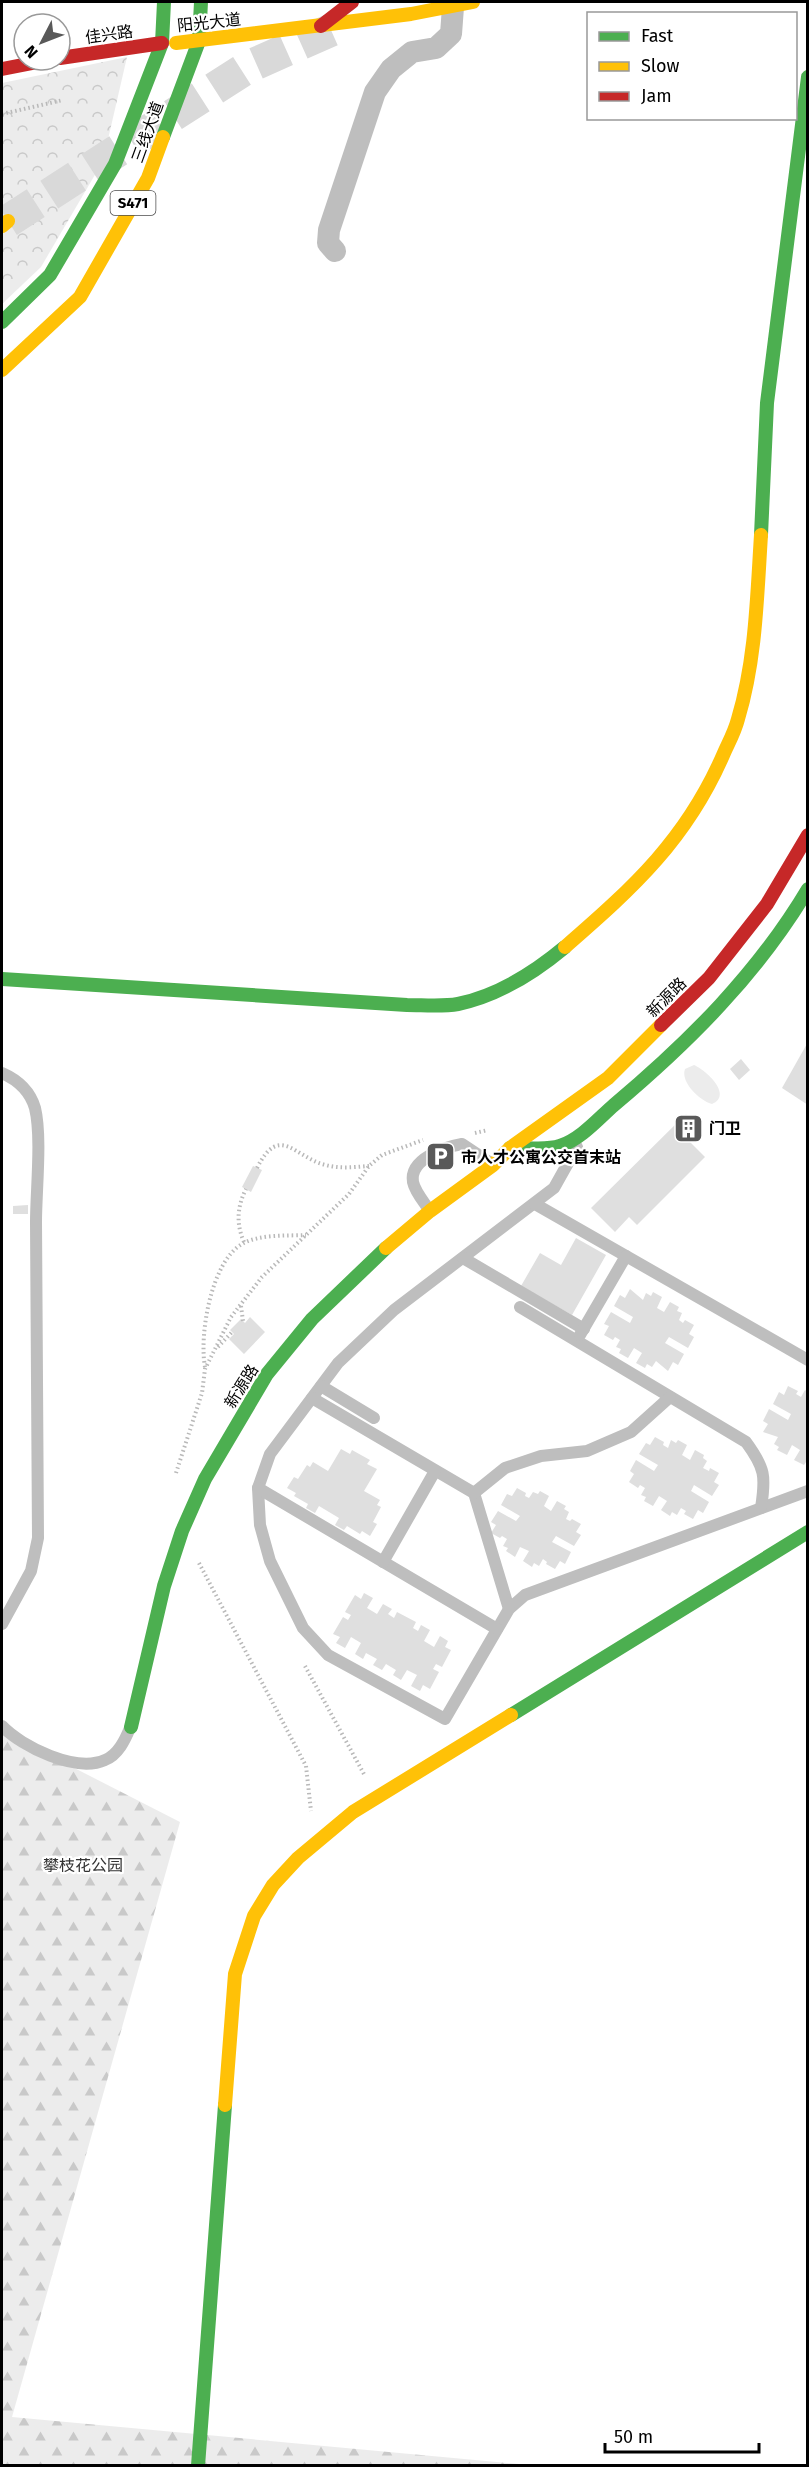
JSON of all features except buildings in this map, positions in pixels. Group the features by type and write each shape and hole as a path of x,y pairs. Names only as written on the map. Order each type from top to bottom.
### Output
{"street":[{"path":"171,8 202,2"},
{"name":"三线大道","path":"2,370 80,297 147,178 199,41 202,2"},
{"path":"321,26 352,2"},
{"path":"335,251 328,243 329,230 375,92 391,69 412,52 436,48 452,34 463,4"},
{"name":"阳光大道","path":"162,44 321,26 463,4"},
{"name":"三线大道","path":"2,322 50,274 115,164 162,44 171,8"},
{"name":"佳兴路","path":"72,56 162,44"},
{"path":"2,979 407,1005 458,1004 502,988 546,963 619,900 668,849 709,788 738,720 754,641 767,403 807,77"},
{"name":"新源路","path":"131,1727 164,1586 182,1531 205,1479 267,1374 312,1319 374,1259 430,1211 494,1165 510,1148 608,1078 709,978 767,904 807,835"},
{"path":"510,1148 560,1146 588,1128 679,1048 747,978 800,903 807,889"},
{"path":"198,2466 235,1974 254,1915 277,1880 307,1848 354,1812 807,1532"}],"lane":[{"path":"2,1073 18,1082 28,1094 34,1107 37,1123 38,1538 31,1570 2,1624"},
{"path":"588,1128 555,1188 394,1310 339,1363 270,1454 258,1488 260,1525 270,1562 303,1628 328,1655 445,1719 509,1609 525,1595 807,1491"},
{"path":"430,1211 412,1179 419,1164 435,1152 448,1146 462,1144 494,1165"},
{"path":"535,1204 807,1360"},
{"path":"577,1341 626,1256"},
{"path":"464,1258 584,1329"},
{"path":"520,1307 746,1442 760,1462 765,1485 761,1508"},
{"path":"321,1386 374,1418"},
{"path":"474,1493 505,1468 541,1456 587,1451 631,1432 670,1397"},
{"path":"312,1398 474,1493 509,1609"},
{"path":"383,1562 435,1471"},
{"path":"258,1488 497,1629"},
{"path":"2,1726 25,1745 51,1756 73,1762 96,1764 107,1760 116,1751 131,1727"}],"path":[{"path":"2,114 63,100"},
{"path":"257,1168 266,1153 280,1145 288,1145 325,1165 369,1166"},
{"path":"244,1242 238,1223 239,1210 246,1189"},
{"path":"205,1369 202,1353 206,1320 212,1292 228,1258 244,1242 307,1235"},
{"path":"241,1306 243,1321"},
{"path":"216,1349 232,1332"},
{"path":"198,1562 306,1766 312,1806 307,1848"},
{"path":"305,1666 377,1797"}],"green space":[{"path":"127,57 103,161 41,267 2,304 2,83 55,72 72,72 72,68"},
{"path":"694,1065 711,1077 719,1089 718,1100 712,1104 697,1095 685,1080 685,1069"},
{"name":"攀枝花公园","path":"2,1731 180,1822 12,2417 530,2465 2,2465"}],"tunnel":[{"path":"8,221 248,67 338,27"}],"traffic: fast":[{"path":"2,322 50,275 115,164 162,43 164,2"},
{"path":"163,137 199,41 201,2"},
{"path":"761,535 767,403 808,77"},
{"path":"510,1148 542,1149 560,1146 575,1139 589,1128 669,1056 720,1005 767,949 808,889"},
{"path":"2,979 407,1005 446,1005 473,1000 501,989 528,974 565,947"},
{"path":"131,1727 164,1586 182,1531 205,1479 267,1374 312,1319 386,1248"},
{"path":"511,1715 808,1532"},
{"path":"198,2466 225,2105"}],"traffic: slow":[{"path":"176,43 411,14 473,2"},
{"path":"2,370 80,297 148,178 163,137"},
{"path":"2,226 8,221"},
{"path":"565,947 636,882 676,836 709,784 724,753 737,723 749,674 755,627 761,535"},
{"path":"386,1248 430,1211 493,1165 510,1148 608,1078 661,1025"},
{"path":"225,2105 235,1974 254,1916 273,1885 298,1858 353,1812 511,1715"}],"traffic: jam":[{"path":"321,26 352,2"},
{"path":"72,56 162,43"},
{"path":"2,69 12,67"},
{"path":"661,1025 709,978 767,904 808,835"}],"place":[{"name":"门卫","path":"688,1128"},
{"name":"市人才公寓公交首末站","path":"440,1157"}]}
